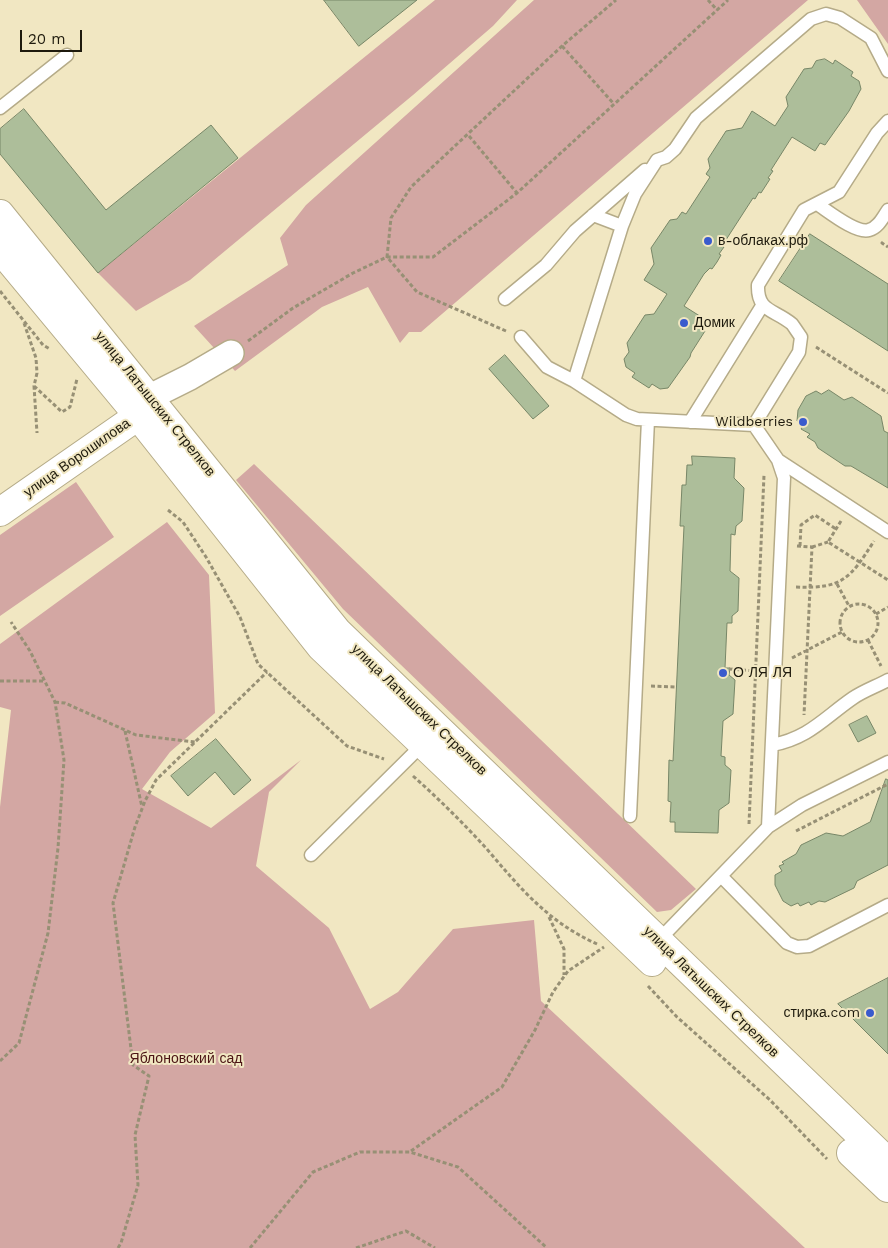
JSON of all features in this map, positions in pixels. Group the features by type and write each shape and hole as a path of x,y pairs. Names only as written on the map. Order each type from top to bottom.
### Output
{"street":[{"name":"улица Латышских Стрелков","path":"0,214 138,405 321,647 423,744 888,1162"},
{"name":"улица Латышских Стрелков","path":"0,249 138,405 212,474 338,631 888,1188"},
{"name":"улица Ворошилова","path":"0,492 138,405 190,378 231,353"},
{"name":"улица Ворошилова","path":"0,512 138,405"}],"lane":[{"path":"505,300 546,264 575,231 593,215 657,160 666,157 676,149 696,118 811,19 826,14 840,18 871,38 888,71"},
{"path":"0,108 67,55"},
{"path":"754,424 799,352 801,338 792,325 762,306 758,296 758,285 804,210 839,192 877,133 888,121"},
{"path":"574,381 622,226 635,194 657,160"},
{"path":"817,204 856,229 869,230 879,224 888,210"},
{"path":"593,215 622,226"},
{"path":"690,422 762,306"},
{"path":"521,337 547,368 574,381 626,414 648,420 754,424"},
{"path":"630,816 648,420"},
{"path":"754,424 778,460 784,478 768,827"},
{"path":"778,460 885,530"},
{"path":"772,745 791,741 803,735 886,676"},
{"path":"311,855 423,744"},
{"path":"651,948 768,827 802,805 888,762"},
{"path":"721,876 788,943 797,947 808,946 888,905"}],"path":[{"path":"521,337 417,292 387,257 391,218 411,187 469,136 562,46 616,0"},
{"path":"708,0 717,10"},
{"path":"231,353 294,308 353,273 387,257 433,257 517,193 728,0"},
{"path":"562,46 614,104"},
{"path":"469,136 517,193"},
{"path":"0,291 43,345 57,353"},
{"path":"23,320 36,358 37,373 34,386 37,433"},
{"path":"801,338 888,393"},
{"path":"34,386 62,412 70,406 77,379 74,370"},
{"path":"752,844 749,820 763,471"},
{"path":"781,545 812,546 828,542 850,507"},
{"path":"168,510 183,522 206,557 240,617 258,664 347,746 402,766 449,808 508,877 549,916 586,939 604,947 610,953"},
{"path":"800,546 801,525 815,515 836,529"},
{"path":"779,586 810,587 837,584 860,563 885,530"},
{"path":"828,542 888,580"},
{"path":"803,735 812,546"},
{"path":"837,584 850,606"},
{"path":"859,604 869,606 876,614 878,624 875,633 868,640 858,642 849,639 842,632 840,622 842,613 850,606 859,604"},
{"path":"876,614 888,607"},
{"path":"0,1060 19,1043 48,933 58,848 64,760 55,702 30,651 11,622"},
{"path":"776,667 842,632"},
{"path":"868,640 886,676"},
{"path":"730,670 756,671"},
{"path":"118,1248 138,1185 136,1135 149,1076 133,1065 113,903 142,808 156,780 267,672"},
{"path":"0,681 44,681"},
{"path":"666,687 675,687"},
{"path":"55,702 65,703 136,735 196,742"},
{"path":"125,730 142,808"},
{"path":"795,832 888,784"},
{"path":"549,916 564,950 564,977"},
{"path":"410,1152 502,1087 535,1030 553,992 568,971 604,947 651,948"},
{"path":"642,982 677,1017 764,1095 829,1161"},
{"path":"250,1248 313,1172 360,1152 410,1152 458,1167 547,1248"},
{"path":"356,1248 406,1232 436,1248"}],"green space":[{"path":"435,0 517,0 493,26 413,95 190,280 136,311 98,273"},
{"path":"534,0 808,0 421,332 409,332 400,343 368,287 322,307 235,371 194,326 288,265 280,238 306,205"},
{"path":"857,0 888,0 888,44"},
{"path":"254,464 696,889 671,910 657,912 343,609 236,480"},
{"path":"76,482 114,537 0,616 0,535"},
{"name":"Яблоновский сад","path":"167,522 209,575 215,713 170,752 142,789 211,828 301,760 269,792 256,866 329,928 370,1009 398,992 453,929 534,920 541,1001 805,1248 0,1248 0,807 11,710 0,707 0,644"}],"building":[{"path":"324,0 417,0 359,46"},
{"path":"825,59 833,64 835,60 853,72 851,76 859,81 861,89 849,111 825,145 820,143 815,151 792,137 771,170 773,171 768,178 770,179 761,193 759,192 755,199 753,198 722,246 724,247 719,254 721,255 717,262 712,269 710,268 704,274 684,306 706,320 701,329 705,331 690,357 668,388 660,389 652,384 649,388 632,377 635,373 626,367 624,359 629,352 627,343 645,315 654,314 667,294 644,280 654,264 651,248 670,220 677,219 682,212 686,214 710,177 706,174 710,168 708,159 726,131 742,128 752,111 775,126 788,106 786,97 804,69 812,68 816,61"},
{"path":"24,109 106,210 211,125 238,158 98,273 0,154 0,129"},
{"path":"810,234 888,284 888,351 779,281"},
{"path":"505,355 549,406 533,419 489,369"},
{"path":"829,390 844,400 852,397 881,416 884,431 888,433 888,488 851,466 845,466 818,448 815,442 807,437 810,434 801,429 803,426 797,421 798,410 806,396 816,391 821,394"},
{"path":"692,456 735,458 734,478 744,488 742,521 736,526 735,535 731,534 730,571 739,578 738,611 732,616 732,623 727,623 725,668 730,668 729,675 735,680 733,714 723,721 721,756 725,757 725,765 731,770 729,803 719,810 718,833 675,832 675,822 670,822 671,802 668,801 669,760 673,761 684,526 680,526 682,485 686,485 687,465 692,465"},
{"path":"867,716 876,733 858,742 849,725"},
{"path":"216,739 251,780 234,795 215,772 188,796 171,776"},
{"path":"886,779 888,780 888,865 857,881 854,888 825,902 819,901 811,905 809,902 800,906 798,903 791,906 783,901 775,885 775,875 782,871 779,866 784,864 782,862 796,854 801,845 826,833 843,836 870,822"},
{"path":"888,978 888,1054 838,1004"}],"place":[{"name":"в-облаках.рф","path":"708,241"},
{"name":"Домик","path":"684,323"},
{"name":"Wildberries","path":"803,422"},
{"name":"О ЛЯ ЛЯ","path":"723,673"},
{"name":"стирка.com","path":"870,1013"}]}
